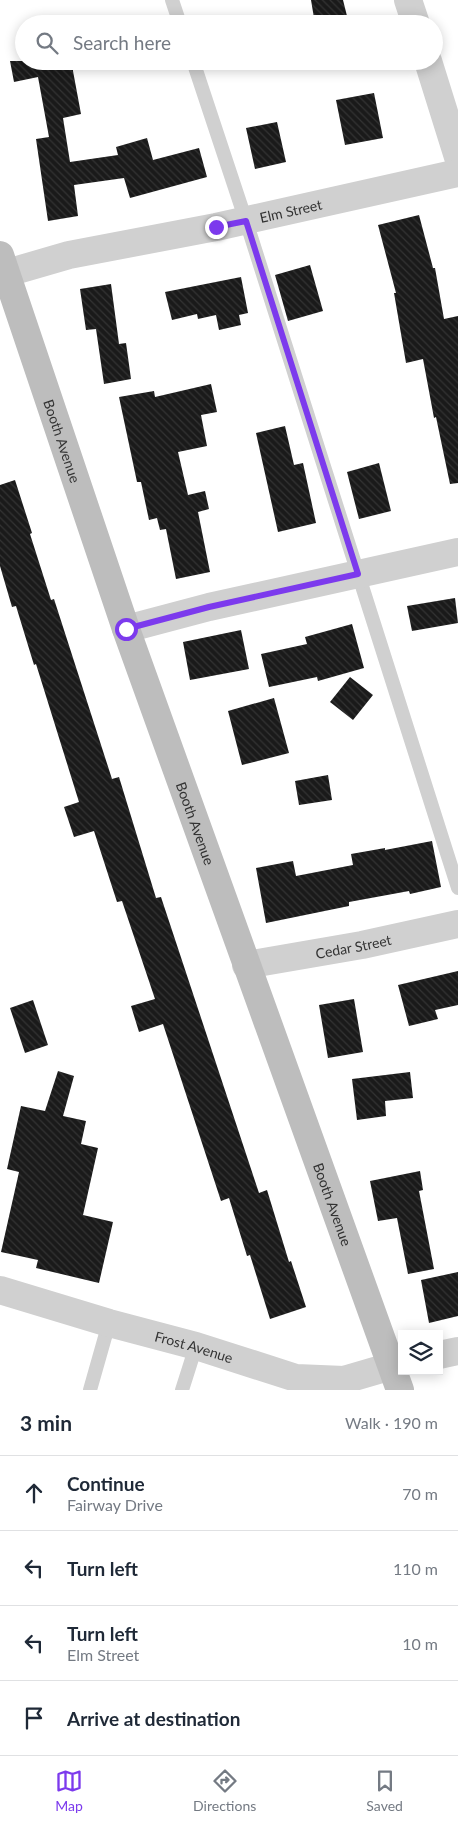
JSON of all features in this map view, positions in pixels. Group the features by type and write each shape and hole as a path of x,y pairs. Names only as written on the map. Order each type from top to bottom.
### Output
{"street":[{"path":"408,0 413,15"},
{"path":"431,70 458,157"},
{"name":"Elm Street","path":"2,268 246,221 458,173"},
{"name":"Booth Avenue","path":"2,268 126,629 246,965 398,1373"},
{"path":"126,629 209,607 458,552"},
{"name":"Cedar Street","path":"246,965 362,945 458,924"},
{"name":"Frost Avenue","path":"0,1290 109,1323 196,1346 295,1384 398,1373"},
{"path":"443,1354 458,1351"}],"lane":[{"path":"172,0 177,15"},
{"path":"195,70 246,221 458,888"},
{"path":"90,1390 109,1323"},
{"path":"182,1390 196,1346"}],"building":[{"path":"311,0 343,0 347,15 314,15"},
{"path":"10,61 15,61 15,70 73,70 81,114 63,118 70,162 118,155 116,147 147,138 153,160 199,148 207,177 130,198 124,178 74,185 78,216 48,221 36,139 49,137 38,77 14,82"},
{"path":"374,93 383,138 345,145 336,100"},
{"path":"277,122 286,162 255,169 246,128"},
{"path":"419,215 433,268 435,268 444,319 458,316 458,483 450,484 436,417 434,418 423,359 406,363 394,293 396,293 378,225"},
{"path":"310,265 323,311 288,321 275,275"},
{"path":"241,277 248,313 239,315 241,325 219,330 216,315 198,319 197,314 172,320 165,292"},
{"path":"111,284 119,344 126,343 131,379 104,384 96,329 86,330 80,289"},
{"path":"211,384 217,412 201,415 207,446 178,452 188,495 205,491 209,509 198,512 210,572 176,579 166,529 160,530 157,518 149,520 141,482 137,482 119,397 154,391 155,397"},
{"path":"285,426 294,465 303,463 316,523 278,532 256,433"},
{"path":"379,463 391,511 359,519 347,472"},
{"path":"15,480 51,600 54,599 112,779 119,777 156,898 161,897 259,1193 267,1190 289,1262 291,1261 306,1307 270,1319 250,1255 247,1256 229,1198 221,1201 163,1024 139,1032 131,1006 155,999 122,901 117,902 94,831 74,837 64,807 79,802 36,664 34,665 16,606 12,607 0,566 0,485"},
{"path":"455,598 458,623 412,631 407,606"},
{"path":"352,624 364,668 318,681 317,677 269,687 261,654 307,644 305,637"},
{"path":"241,630 249,669 190,680 183,642"},
{"path":"350,677 373,695 353,720 330,702"},
{"path":"274,698 289,753 242,765 228,711"},
{"path":"328,775 332,800 299,805 295,781"},
{"path":"432,841 441,887 410,894 409,891 349,902 349,906 266,923 256,868 293,861 296,876 353,865 351,854"},
{"path":"458,971 458,1005 435,1010 438,1019 409,1026 398,985"},
{"path":"354,999 363,1052 328,1058 319,1005"},
{"path":"33,1000 48,1045 25,1053 10,1008"},
{"path":"58,1071 74,1076 63,1116 86,1121 81,1144 98,1148 83,1215 113,1222 99,1283 36,1268 38,1260 1,1252 19,1172 7,1169 21,1106 45,1111"},
{"path":"410,1072 413,1098 385,1101 386,1116 357,1120 352,1079"},
{"path":"420,1171 423,1190 419,1191 434,1269 408,1274 397,1218 378,1221 370,1181"},
{"path":"458,1272 458,1316 429,1323 421,1280"}],"route":[{"path":"126,629 209,607 358,574 246,221 216,227"}]}
